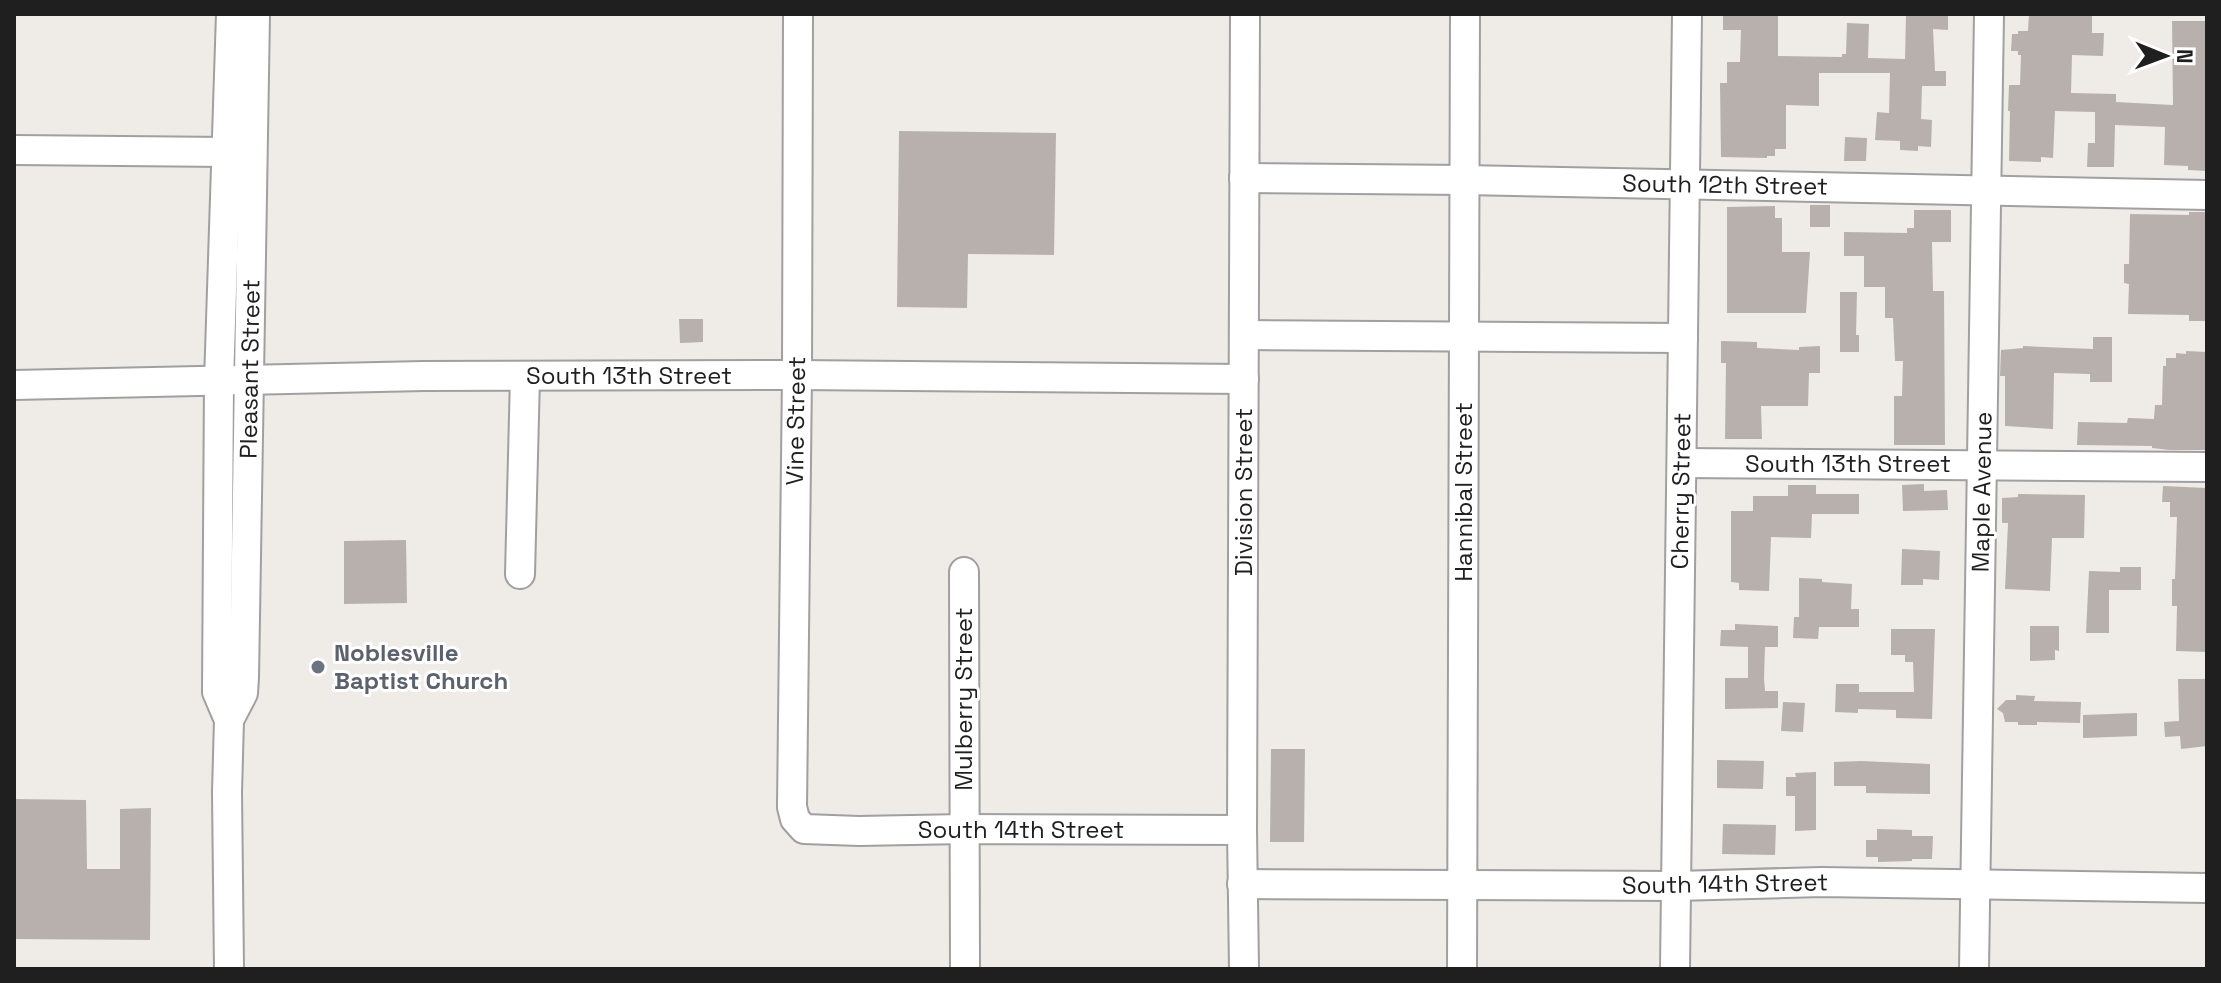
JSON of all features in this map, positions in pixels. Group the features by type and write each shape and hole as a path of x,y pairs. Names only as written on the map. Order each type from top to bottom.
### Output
{"street":[{"name":"Pleasant Street","path":"229,969 229,720 217,692 219,382 231,14"},
{"name":"Pleasant Street","path":"229,720 244,685 255,14"},
{"name":"Vine Street","path":"798,14 792,807 800,826"},
{"name":"Division Street","path":"1244,969 1245,14"},
{"name":"Hannibal Street","path":"1462,969 1465,14"},
{"name":"Cherry Street","path":"1675,969 1687,14"},
{"name":"Maple Avenue","path":"1974,969 1989,14"},
{"path":"14,150 227,152"},
{"name":"South 12th Street","path":"1244,178 2207,195"},
{"path":"1244,335 1683,338"},
{"name":"South 13th Street","path":"14,385 424,376 1244,379"},
{"path":"520,574 525,377"},
{"name":"South 13th Street","path":"1682,463 2207,467"},
{"name":"Mulberry Street","path":"964,572 965,969"},
{"name":"South 14th Street","path":"800,826 811,830 859,831 1242,830"},
{"name":"South 14th Street","path":"1242,884 1676,886 1821,882 2207,888"}],"building":[{"path":"1723,14 1778,15 1778,56 1842,57 1846,54 1847,23 1869,24 1868,58 1905,59 1906,14 1948,14 1948,30 1933,29 1935,71 1946,71 1946,86 1922,86 1921,119 1932,120 1931,147 1918,146 1918,151 1900,150 1900,141 1875,140 1877,112 1889,113 1890,73 1819,73 1819,106 1786,105 1786,149 1775,149 1775,156 1767,158 1721,157 1720,83 1727,83 1727,62 1740,62 1741,30 1723,30"},
{"path":"2029,14 2092,14 2092,33 2104,33 2103,56 2072,55 2071,93 2116,94 2116,102 2173,105 2172,21 2207,21 2207,171 2164,165 2165,127 2115,125 2114,167 2087,167 2088,143 2095,143 2095,112 2055,111 2053,158 2041,157 2041,162 2009,161 2009,85 2020,85 2021,55 2018,51 2011,51 2012,34 2028,31"},
{"path":"899,131 1056,133 1054,255 968,254 967,308 897,307"},
{"path":"1845,137 1867,138 1866,161 1844,161"},
{"path":"1810,205 1830,205 1830,227 1810,227"},
{"path":"1775,206 1775,218 1782,218 1782,252 1810,252 1806,313 1727,313 1727,207"},
{"path":"1914,210 1951,210 1951,242 1932,242 1933,291 1944,291 1945,445 1894,445 1894,396 1902,396 1903,361 1895,361 1893,318 1885,318 1885,287 1864,287 1864,256 1844,256 1844,232 1907,233 1907,228 1914,228"},
{"path":"2189,212 2207,212 2207,321 2189,321 2189,315 2128,314 2129,284 2124,283 2124,264 2129,264 2130,214 2189,215"},
{"path":"1840,292 1857,292 1856,335 1859,335 1859,352 1840,352"},
{"path":"679,319 703,319 703,342 680,343"},
{"path":"2093,337 2112,337 2112,382 2090,382 2090,374 2054,373 2053,429 2005,426 2005,376 2000,376 2001,350 2023,346 2093,349"},
{"path":"1721,341 1757,342 1757,348 1799,350 1799,347 1820,346 1820,373 1809,373 1808,406 1761,406 1762,439 1725,439 1726,363 1721,363"},
{"path":"2186,351 2207,352 2207,450 2077,445 2078,422 2127,423 2128,418 2154,419 2155,405 2162,405 2166,358 2176,358 2176,353 2186,354"},
{"path":"1924,484 1924,491 1947,490 1948,510 1903,511 1902,485"},
{"path":"1788,485 1816,485 1816,494 1859,494 1859,514 1812,514 1811,538 1771,537 1769,591 1739,590 1739,583 1731,582 1731,511 1753,511 1753,496 1788,496"},
{"path":"2163,486 2207,488 2207,652 2176,651 2177,606 2172,606 2172,579 2175,579 2177,517 2170,517 2170,502 2162,502"},
{"path":"2018,494 2085,495 2084,538 2052,538 2050,591 2005,589 2008,523 2002,523 2002,498 2018,497"},
{"path":"406,540 407,603 344,604 344,541"},
{"path":"1902,549 1940,551 1939,580 1923,579 1923,585 1901,585"},
{"path":"2120,567 2141,567 2141,590 2109,590 2109,633 2086,633 2089,571 2120,572"},
{"path":"1799,578 1852,584 1851,609 1859,609 1859,627 1819,627 1818,639 1793,638 1794,617 1799,617"},
{"path":"1735,624 1778,626 1778,647 1765,647 1764,678 1765,691 1778,691 1778,708 1725,709 1725,678 1748,678 1748,647 1720,646 1721,630 1735,630"},
{"path":"2030,626 2059,626 2059,651 2055,650 2055,660 2030,661"},
{"path":"1891,629 1935,629 1932,719 1896,718 1896,710 1835,712 1836,684 1859,684 1859,692 1914,692 1913,662 1905,662 1905,655 1891,655"},
{"path":"2178,679 2207,679 2207,746 2181,749 2180,736 2165,737 2164,722 2179,721"},
{"path":"2016,695 2035,696 2034,701 2081,702 2080,723 2018,725 2018,722 2005,722 2003,713 1997,709 2006,700 2016,700"},
{"path":"1783,702 1805,703 1803,732 1781,731"},
{"path":"2137,713 2137,736 2083,738 2083,715"},
{"path":"1271,749 1305,749 1304,842 1270,842"},
{"path":"1717,760 1764,761 1763,789 1717,788"},
{"path":"1834,762 1930,764 1930,794 1866,793 1866,786 1834,786"},
{"path":"1816,772 1816,830 1795,831 1795,796 1786,796 1786,777 1796,777 1795,773"},
{"path":"14,799 86,800 87,869 120,869 120,809 151,808 150,940 14,939"},
{"path":"1723,824 1776,825 1775,855 1722,854"},
{"path":"1877,829 1912,830 1912,836 1933,836 1932,859 1878,862 1878,857 1866,857 1866,840 1877,840"}],"place":[{"name":"Noblesville Baptist Church","path":"318,667"}]}
